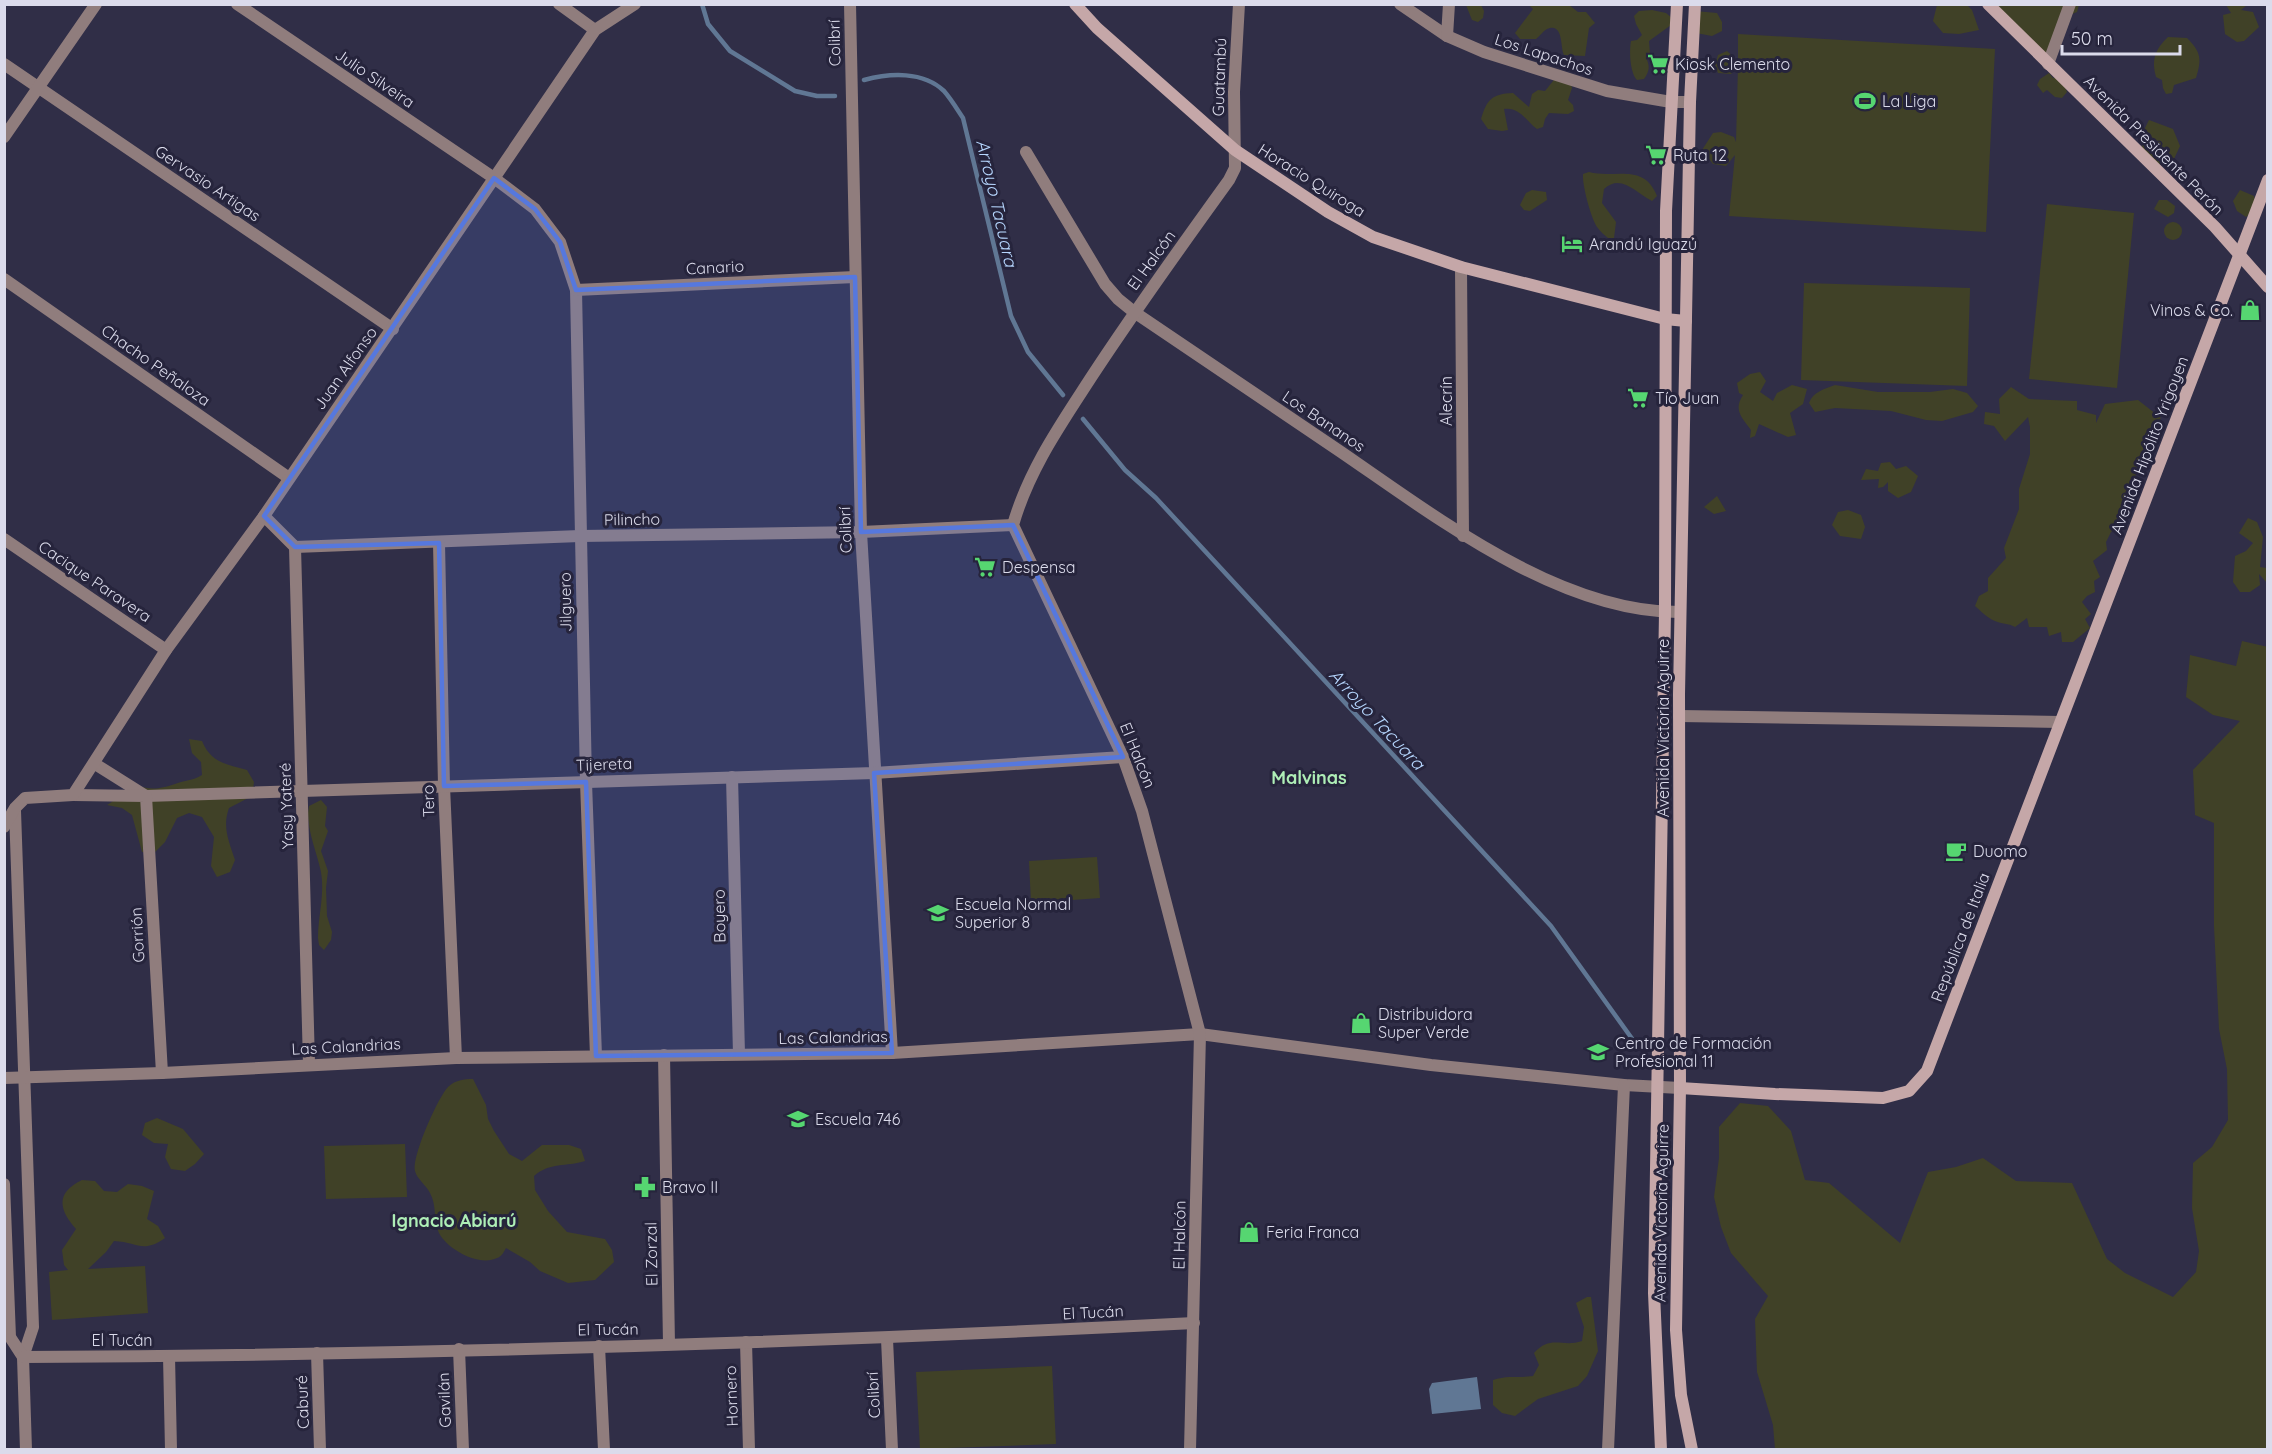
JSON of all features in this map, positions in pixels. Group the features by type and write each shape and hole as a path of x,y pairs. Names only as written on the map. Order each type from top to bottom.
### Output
{"main road":[{"name":"Horacio Quiroga","path":"1075,4 1097,28 1236,150 1328,212 1373,237 1461,267 1665,319 1686,321"},
{"name":"Avenida Victoria Aguirre","path":"1660,1449 1654,1293 1665,612 1666,211 1677,4"},
{"name":"Avenida Victoria Aguirre","path":"1692,1449 1681,1395 1676,1330 1680,1088 1680,612 1690,102 1695,4"},
{"name":"Avenida Presidente Perón","path":"1988,4 2215,227 2268,287"},
{"name":"Avenida Hipólito Yrigoyen","path":"2060,722 2268,180"},
{"name":"República de Italia","path":"1680,1088 1883,1098 1909,1091 1927,1071 2060,722"}],"street":[{"path":"4,137 96,4"},
{"name":"Julio Silveira","path":"237,4 494,178"},
{"path":"559,4 595,30"},
{"name":"Juan Alfonso","path":"73,795 166,650 264,516 595,30 635,4"},
{"name":"Colibrí","path":"850,4 861,532 892,1053"},
{"name":"Guatambú","path":"1236,150 1234,92 1239,4"},
{"name":"Los Lapachos","path":"1400,4 1447,36 1484,52 1607,91 1671,102 1690,102"},
{"path":"1447,36 1449,4"},
{"path":"2049,64 2070,4"},
{"name":"Gervasio Artigas","path":"4,64 393,329"},
{"name":"El Halcón","path":"1190,1449 1200,1034 1142,811 1123,757 1013,525 1022,495 1053,436 1134,312 1229,180 1235,168 1236,150"},
{"name":"Los Bananos","path":"1026,152 1105,284 1134,312 1463,536 1570,590 1591,598 1644,611 1680,612"},
{"name":"Jilguero","path":"494,178 535,209 560,242 576,290 586,782 596,1056"},
{"name":"Alecrín","path":"1461,267 1463,536"},
{"name":"Canario","path":"576,290 855,277"},
{"name":"Chacho Peñaloza","path":"4,279 290,478"},
{"path":"264,516 296,547"},
{"name":"Pilincho","path":"296,547 580,536 861,532 1013,525"},
{"name":"Cacique Paravera","path":"4,539 166,650"},
{"name":"Tero","path":"439,543 444,786 456,1058"},
{"name":"Yasy Yateré","path":"296,547 309,1064"},
{"path":"1679,716 2060,722"},
{"name":"Tijereta","path":"15,808 26,798 73,795 146,796 874,773 1123,757"},
{"path":"95,764 146,796"},
{"name":"Boyero","path":"732,777 739,1054"},
{"name":"Gorrión","path":"146,796 162,1073"},
{"path":"4,827 15,808"},
{"path":"15,808 33,1327 22,1357 26,1449"},
{"name":"Las Calandrias","path":"4,1078 162,1073 456,1058 892,1053 1200,1034 1431,1065 1624,1085 1680,1088"},
{"name":"El Zorzal","path":"664,1055 669,1344"},
{"path":"1608,1449 1624,1085"},
{"path":"4,1184 10,1337 22,1357"},
{"name":"El Tucán","path":"22,1357 317,1353 887,1339 1194,1323"},
{"name":"Colibrí","path":"887,1339 892,1449"},
{"name":"Hornero","path":"746,1342 749,1449"},
{"path":"599,1346 604,1449"},
{"name":"Gavilán","path":"459,1350 463,1449"},
{"name":"Caburé","path":"317,1353 320,1449"},
{"path":"169,1356 171,1449"}],"highlighted area":[{"path":"494,178 535,209 560,242 576,290 855,277 861,532 1013,525 1123,757 874,773 892,1053 596,1056 586,782 444,786 439,543 295,547 264,516"}],"green space":[{"path":"1466,5 1481,5 1484,11 1483,18 1478,22 1472,20"},
{"path":"1529,5 1569,5 1578,12 1586,12 1595,23 1589,28 1585,56 1564,55 1559,32 1556,29 1546,30 1536,39 1520,39 1515,33 1533,9"},
{"path":"1937,5 1967,5 1972,10 1979,30 1959,34 1943,33 1933,21"},
{"path":"1988,5 2079,5 2077,12 2065,17 2048,64"},
{"path":"2226,5 2247,5 2241,10 2253,12 2259,27 2244,41 2237,42 2225,34 2223,15 2231,13"},
{"path":"1652,10 1666,13 1672,18 1671,25 1649,41 1648,72 1644,79 1637,80 1631,67 1630,45 1631,41 1637,40 1642,35 1634,16 1639,11"},
{"path":"1695,11 1717,13 1722,22 1722,31 1712,36 1696,33"},
{"name":"La Liga","path":"1738,34 1995,49 1986,232 1729,216 1735,155 1726,166 1713,164 1702,150 1713,133 1721,132 1734,137 1736,142 1738,66 1731,74 1718,73 1715,65 1718,55 1727,51 1738,61"},
{"path":"2168,37 2187,38 2198,52 2199,66 2196,78 2174,85 2172,93 2166,94 2162,80 2156,77 2154,60 2157,50"},
{"path":"2049,73 2053,78 2060,76 2067,92 2062,98 2055,97 2047,90 2043,93 2037,85 2040,79"},
{"path":"1557,76 1570,80 1572,88 1568,100 1573,105 1574,111 1568,114 1549,113 1543,127 1537,129 1519,112 1510,109 1504,109 1508,130 1488,129 1481,119 1488,102 1495,96 1513,93 1529,107 1532,94 1538,90 1545,91"},
{"path":"2149,120 2173,129 2180,146 2174,159 2158,165 2143,153 2141,136"},
{"path":"1589,172 1636,175 1651,185 1657,196 1652,201 1628,186 1616,183 1604,189 1602,203 1616,222 1614,238 1608,238 1597,227 1587,201 1583,174"},
{"path":"1532,190 1546,192 1547,200 1530,211 1524,210 1520,205 1526,193"},
{"path":"2240,190 2254,196 2257,208 2246,217 2237,211 2233,201"},
{"path":"2159,200 2167,200 2175,206 2174,213 2168,217 2154,209"},
{"path":"2047,204 2134,213 2117,388 2029,379"},
{"path":"2173,222 2179,225 2182,231 2179,237 2173,240 2167,237 2164,231 2167,225"},
{"path":"1804,283 1970,288 1967,386 1801,380"},
{"path":"1760,372 1766,381 1760,392 1773,401 1777,393 1792,385 1807,389 1803,404 1790,413 1796,435 1788,437 1759,424 1755,436 1750,438 1751,430 1739,410 1743,395 1739,393 1737,383 1750,374"},
{"path":"1835,385 1878,392 1930,392 1953,389 1967,393 1978,406 1973,412 1942,421 1926,420 1891,411 1835,408 1815,412 1809,403 1813,396"},
{"path":"2011,387 2029,399 2077,401 2077,410 2096,415 2096,423 2105,404 2138,400 2161,418 2152,426 2150,451 2144,456 2149,467 2137,472 2119,515 2118,527 2111,532 2106,542 2107,550 2093,561 2100,577 2094,581 2095,592 2082,602 2091,614 2085,619 2090,628 2073,642 2062,642 2061,632 2049,636 2047,627 2029,627 2027,618 2015,627 1992,620 1975,606 1979,596 1988,591 1988,578 2006,558 2004,548 2019,509 2019,489 2030,454 2028,417 2005,441 1994,426 1984,424 1985,412 2000,414 1999,399"},
{"path":"1890,462 1896,469 1906,466 1918,476 1911,492 1898,498 1888,491 1888,482 1878,488 1879,479 1861,480 1866,469 1878,471 1881,463"},
{"path":"1717,496 1726,511 1714,514 1704,507"},
{"path":"1848,510 1861,515 1865,527 1861,539 1840,536 1832,525 1838,512"},
{"path":"2248,518 2257,522 2263,537 2260,567 2267,568 2267,583 2259,574 2260,585 2250,592 2240,592 2233,582 2235,556 2246,551 2253,543 2239,533"},
{"path":"2242,641 2268,647 2267,1449 1775,1449 1773,1425 1757,1372 1755,1319 1768,1296 1731,1253 1721,1227 1714,1197 1719,1158 1719,1127 1740,1103 1768,1106 1791,1131 1805,1180 1829,1183 1900,1243 1928,1172 1956,1167 1983,1158 2016,1181 2072,1183 2107,1259 2125,1273 2173,1297 2196,1272 2199,1251 2192,1208 2193,1163 2212,1147 2228,1120 2227,1069 2219,1029 2214,926 2214,823 2195,815 2193,770 2240,721 2213,715 2186,697 2190,655 2236,666"},
{"path":"189,739 202,741 210,754 220,762 247,770 254,782 252,796 229,808 226,828 235,860 230,872 217,877 211,866 214,837 202,817 189,813 177,818 165,842 155,852 142,852 132,815 122,808 107,805 137,786 160,788 202,775 201,762 192,753"},
{"path":"321,800 327,807 325,826 328,831 321,851 328,871 327,916 332,932 331,940 324,950 319,945 318,938 322,880 309,828 308,813 309,806"},
{"path":"1097,857 1100,898 1031,903 1029,861"},
{"path":"473,1079 486,1105 488,1119 509,1154 522,1161 542,1145 569,1145 581,1149 585,1161 552,1167 540,1172 534,1176 535,1190 548,1211 567,1232 605,1239 612,1250 614,1262 595,1280 568,1283 540,1271 530,1262 506,1248 497,1258 481,1260 473,1258 449,1245 439,1233 432,1198 415,1171 417,1154 426,1128 448,1087 463,1080"},
{"path":"157,1118 183,1129 204,1154 185,1171 171,1169 165,1157 168,1144 154,1143 142,1135 145,1123"},
{"path":"405,1144 407,1197 326,1199 324,1146"},
{"path":"82,1180 95,1181 104,1191 117,1192 128,1184 154,1191 147,1219 158,1226 165,1238 145,1246 114,1241 88,1269 145,1266 148,1313 52,1320 49,1272 68,1270 64,1265 62,1250 76,1229 66,1215 62,1202 67,1190"},
{"path":"1591,1297 1598,1351 1587,1376 1578,1386 1538,1399 1515,1416 1502,1413 1493,1405 1493,1380 1533,1376 1539,1365 1534,1353 1540,1347 1551,1343 1582,1341 1584,1327 1576,1303"},
{"path":"1052,1366 1056,1444 920,1449 916,1372"}],"water":[{"path":"1477,1377 1481,1409 1432,1414 1429,1389 1432,1383"}],"waterway":[{"name":"Arroyo Tacuara","path":"702,4 708,24 730,51 795,91 817,96 835,96"},
{"name":"Arroyo Tacuara","path":"864,80 895,75 926,80 936,84 944,91 963,118 1011,316 1028,352 1063,395"},
{"name":"Arroyo Tacuara","path":"1083,419 1125,470 1156,498 1551,926 1638,1047"}],"place":[{"name":"Kiosk Clemento","path":"1658,64"},
{"name":"La Liga","path":"1865,101"},
{"name":"Ruta 12","path":"1656,155"},
{"name":"Arandú Iguazú","path":"1572,244"},
{"name":"Vinos & Co.","path":"2250,310"},
{"name":"Tío Juan","path":"1638,398"},
{"name":"Despensa","path":"985,567"},
{"name":"Duomo","path":"1956,851"},
{"name":"Escuela Normal Superior 8","path":"938,913"},
{"name":"Distribuidora Super Verde","path":"1361,1023"},
{"name":"Centro de Formación Profesional 11","path":"1598,1052"},
{"name":"Escuela 746","path":"798,1119"},
{"name":"Bravo II","path":"645,1187"},
{"name":"Feria Franca","path":"1249,1232"}],"district":[{"name":"Malvinas","path":"1309,777"},
{"name":"Ignacio Abiarú","path":"454,1220"}]}
